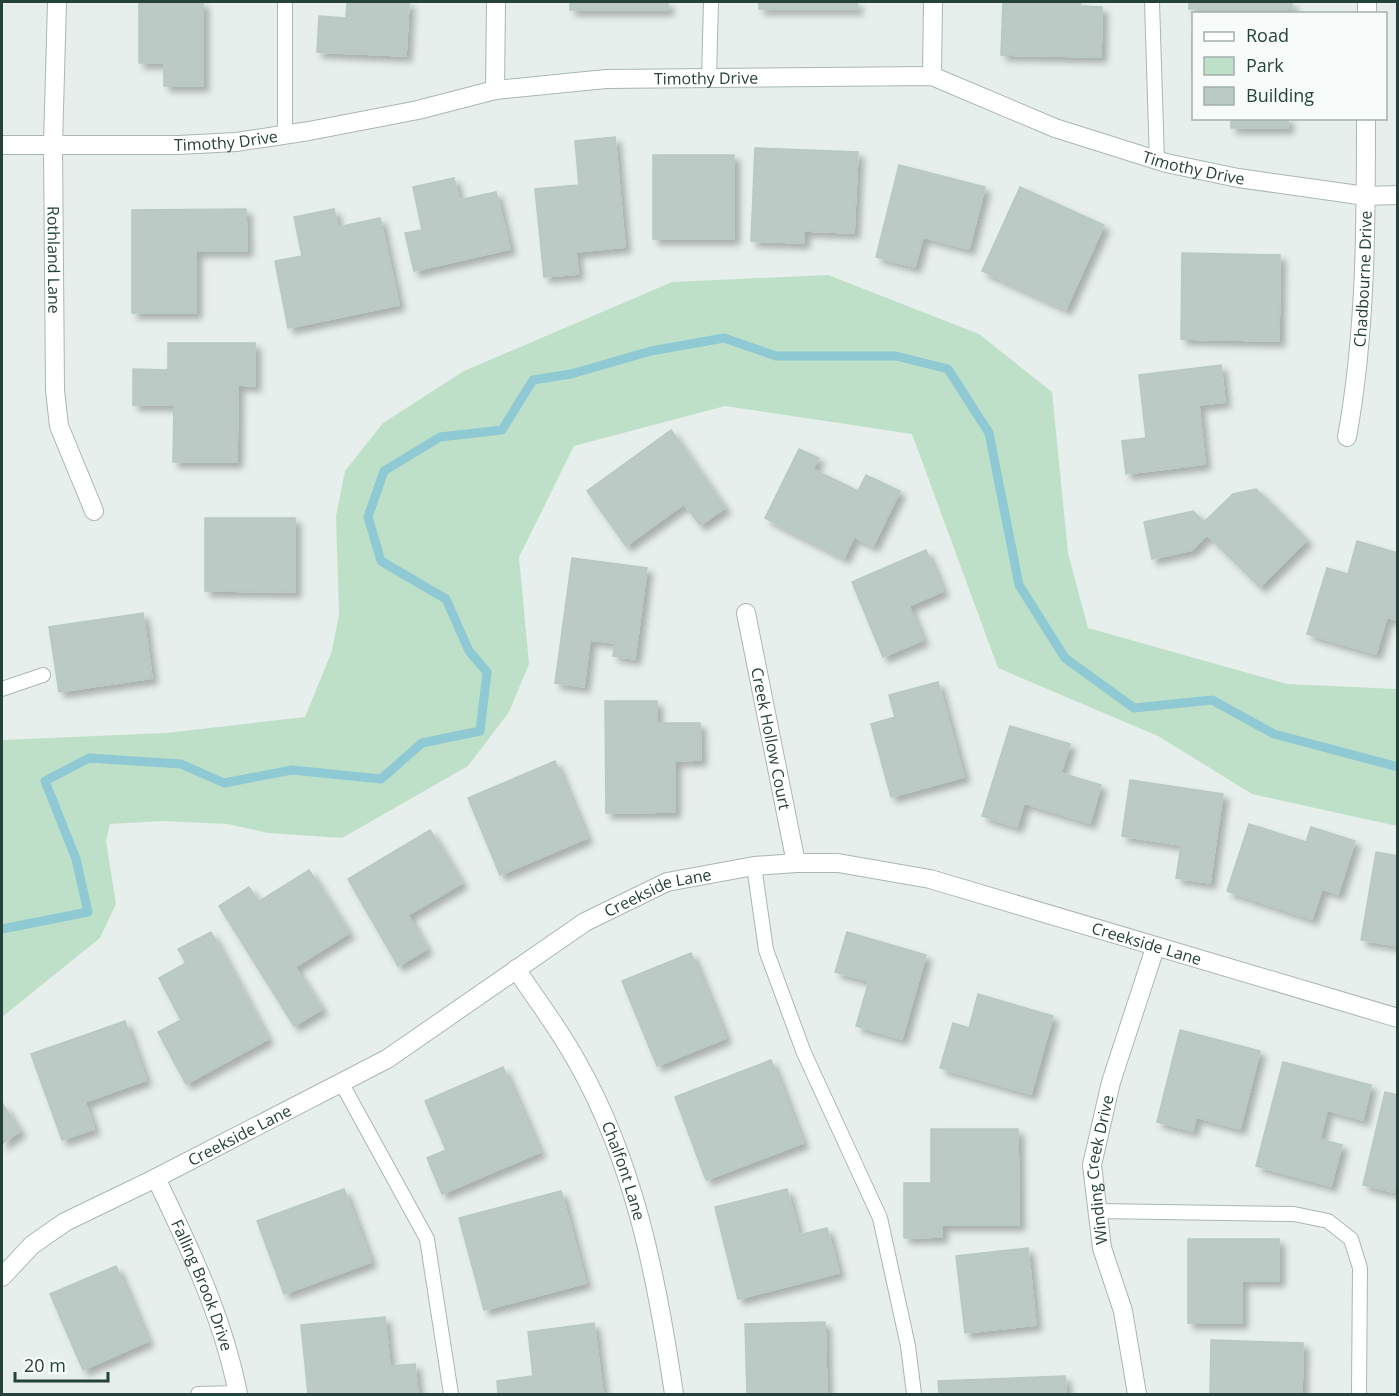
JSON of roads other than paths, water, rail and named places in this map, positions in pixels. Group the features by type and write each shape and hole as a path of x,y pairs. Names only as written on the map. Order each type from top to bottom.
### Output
{"street":[{"name":"Rothland Lane","path":"57,2 54,145 54,390 59,426 94,511"},
{"path":"495,90 496,2"},
{"path":"932,76 933,2"},
{"name":"Timothy Drive","path":"2,145 179,145 285,135 418,110 495,90 606,79 932,76 1055,128 1157,161 1238,178 1366,196 1398,195"},
{"name":"Chadbourne Drive","path":"1347,437 1355,392 1366,196 1366,120"},
{"name":"Creek Hollow Court","path":"746,613 796,863"},
{"name":"Creekside Lane","path":"2,1277 32,1245 65,1221 156,1178 387,1059 585,922 667,882 754,866 796,863 838,863 930,879 1155,948 1398,1018"},
{"name":"Winding Creek Drive","path":"1137,1395 1123,1311 1102,1248 1092,1165 1111,1082 1155,948"},
{"name":"Chalfont Lane","path":"516,969 576,1060 616,1141 646,1234 664,1324 674,1395"},
{"name":"Falling Brook Drive","path":"156,1178 206,1282 232,1362 237,1394"}],"lane":[{"path":"285,2 285,135"},
{"path":"709,78 711,2"},
{"path":"1152,2 1157,161"},
{"path":"2,689 43,675"},
{"path":"754,866 766,950 804,1053 880,1218 908,1346 914,1395"},
{"path":"342,1084 427,1239 451,1395"},
{"path":"1096,1212 1294,1214 1328,1221 1351,1239 1360,1268 1359,1395"},
{"path":"198,1395 237,1394"}],"waterway":[{"path":"2,929 88,912 76,859 45,781 89,758 181,764 224,783 292,770 381,779 422,743 480,731 487,672 469,651 446,599 381,561 368,517 384,471 440,437 502,430 533,380 571,374 651,351 724,338 776,356 896,356 948,369 989,433 1019,585 1065,658 1134,708 1212,700 1274,734 1398,767"}]}
